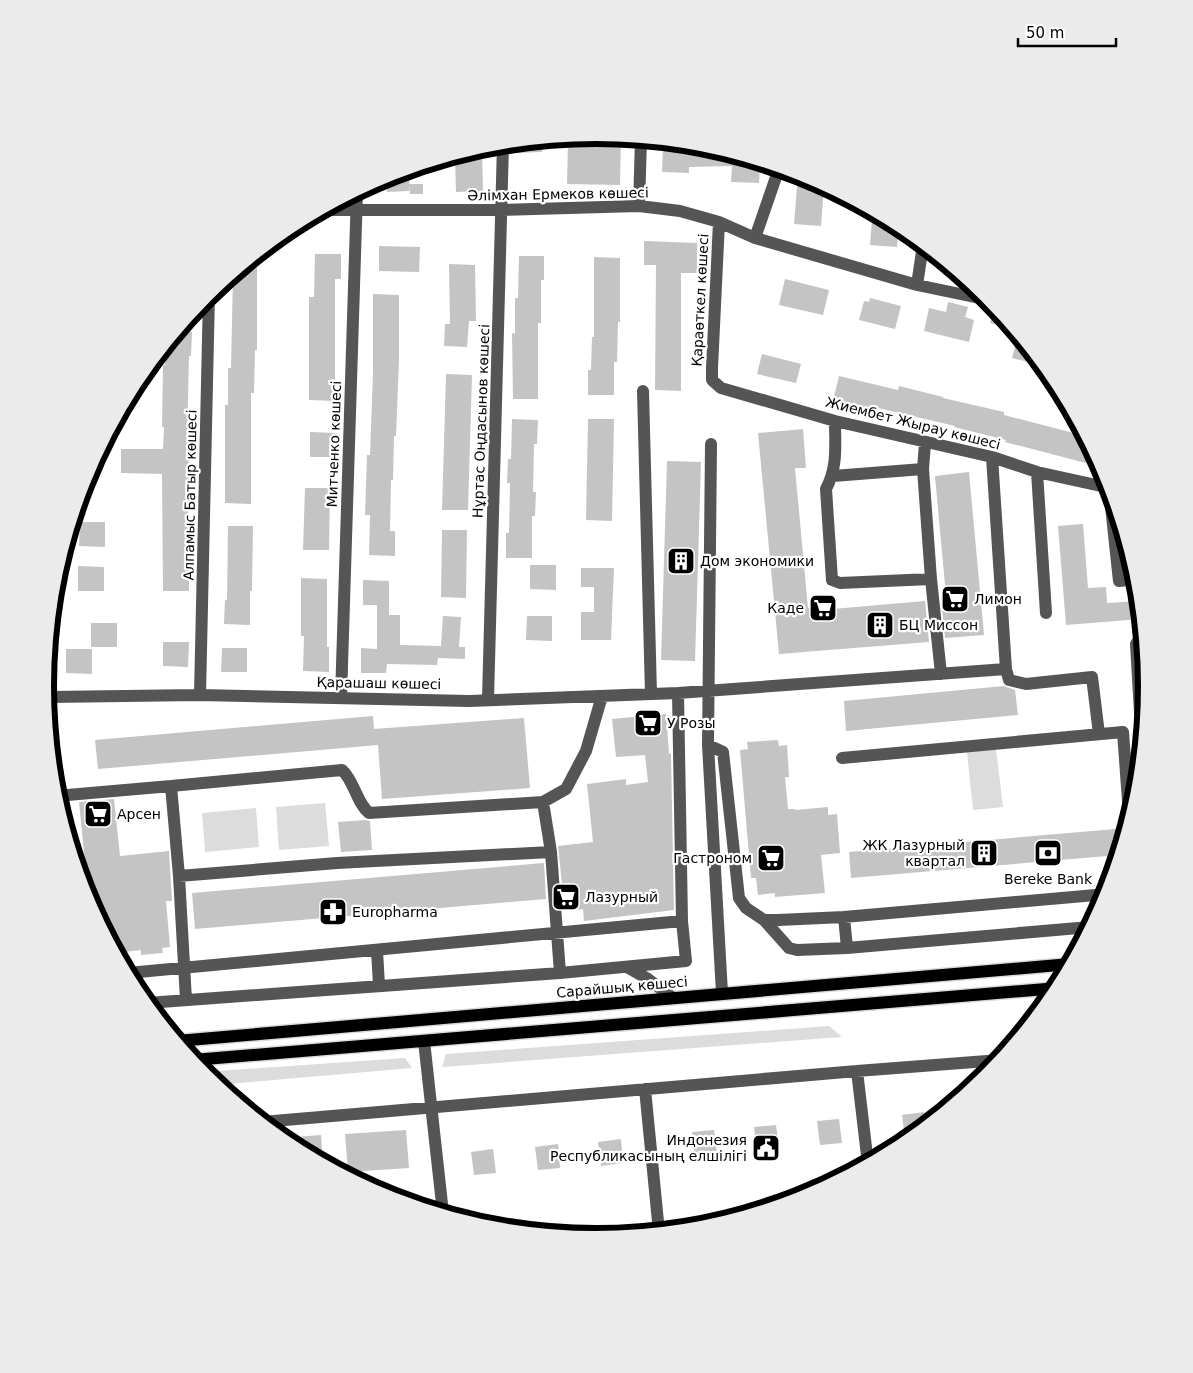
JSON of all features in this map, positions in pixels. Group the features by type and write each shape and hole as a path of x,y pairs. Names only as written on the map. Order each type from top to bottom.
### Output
{"main road":[{"name":"Сарайшық көшесі","path":"185,1040 1063,965"},
{"path":"772,1011 773,997 778,994 910,985 933,976"},
{"path":"527,1032 543,1025 715,1008 719,1005 722,993"},
{"path":"203,1059 772,1011 1044,993"}],"street":[{"path":"639,206 641,146"},
{"name":"Нұртас Оңдасынов көшесі","path":"488,699 503,152"},
{"path":"755,238 776,175"},
{"name":"Митченко көшесі","path":"341,697 357,200"},
{"name":"Әлімхан Ермеков көшесі","path":"336,210 501,210 639,206 680,211 719,222 755,238 917,285 973,297"},
{"name":"Қараөткел көшесі","path":"712,380 719,222"},
{"path":"917,285 922,252"},
{"name":"Алпамыс Батыр көшесі","path":"200,695 209,307"},
{"name":"Жиембет Жырау көшесі","path":"712,380 721,388 836,421 992,457 1037,472 1101,486"},
{"path":"643,391 651,694"},
{"path":"836,421 835,466 833,476 826,489 832,580 845,583 931,579"},
{"path":"926,443 923,469 931,579 941,674"},
{"path":"711,444 708,745 722,993"},
{"path":"992,457 1006,669 1009,680 1026,684 1092,677 1099,734"},
{"path":"833,476 923,469"},
{"path":"1037,472 1046,613"},
{"path":"1114,524 1120,581 1129,580"},
{"path":"1137,642 1139,692"},
{"name":"Қарашаш көшесі","path":"54,697 200,695 469,701 678,693 1006,669"},
{"path":"155,1002 560,973 686,961 682,921 678,693"},
{"path":"65,795 342,770 348,776 363,808 370,813 543,802 566,789 586,751 602,696"},
{"path":"842,758 1123,732 1128,798"},
{"path":"708,745 724,752 739,898 746,908 764,920 789,948 798,950 847,948 1083,928"},
{"path":"171,786 179,876 186,1000"},
{"path":"543,802 551,852 560,973"},
{"path":"179,876 337,862 551,852"},
{"path":"764,920 844,916 1098,895"},
{"path":"844,916 847,948"},
{"path":"136,973 682,921"},
{"path":"376,950 379,986"},
{"path":"627,967 648,979 673,998"},
{"path":"424,1041 442,1207"},
{"path":"272,1121 989,1061"},
{"path":"857,1071 867,1157"},
{"path":"645,1089 659,1226"}],"shaded area":[{"path":"996,749 1003,807 973,810 967,752"},
{"path":"325,803 329,846 279,850 276,807"},
{"path":"256,808 259,847 205,852 202,813"},
{"path":"829,1026 842,1037 442,1067 446,1054"},
{"path":"405,1058 412,1068 228,1084 214,1071"}],"building":[{"path":"568,145 621,145 620,185 567,184"},
{"path":"542,147 542,152 516,153 516,150"},
{"path":"663,148 702,154 760,169 759,183 731,182 732,166 689,167 689,173 662,172"},
{"path":"482,156 483,191 456,192 455,162"},
{"path":"410,177 409,191 387,192 387,186"},
{"path":"797,183 823,194 821,226 794,224"},
{"path":"409,184 423,184 423,194 410,194"},
{"path":"872,220 898,235 897,247 870,245"},
{"path":"644,241 697,243 697,273 681,273 681,391 655,390 656,265 644,265"},
{"path":"379,246 420,247 419,272 379,271"},
{"path":"315,254 341,254 341,279 335,279 335,401 309,400 309,297 314,297"},
{"path":"519,256 544,256 544,280 541,280 541,323 538,323 538,399 513,399 512,333 515,334 515,298 518,298"},
{"path":"594,257 620,258 620,322 618,322 617,362 614,362 614,395 588,395 588,370 591,370 592,337 594,337"},
{"path":"257,263 257,350 255,350 254,393 251,393 251,504 225,503 225,405 228,405 228,368 231,368 233,284"},
{"path":"449,264 475,265 476,321 469,321 467,347 444,346 445,324 450,324"},
{"path":"785,279 829,290 823,315 779,305"},
{"path":"373,294 399,295 399,360 396,436 394,436 393,480 391,480 390,531 395,531 395,556 369,555 370,515 365,515 367,455 370,455 373,373"},
{"path":"870,298 901,306 895,329 859,320 864,301 869,302"},
{"path":"948,302 968,307 965,317 974,320 969,342 924,331 929,308 946,312"},
{"path":"992,316 1002,326 990,323"},
{"path":"186,332 192,332 191,356 189,356 187,444 189,444 187,567 189,567 189,591 163,591 162,474 121,473 121,449 163,449 163,365 165,365 165,357"},
{"path":"1016,343 1032,363 1012,358"},
{"path":"762,354 801,364 796,383 757,374"},
{"path":"446,374 472,375 468,510 442,510"},
{"path":"839,376 898,390 899,386 1004,412 1004,415 1077,434 1091,465 1005,442 1006,440 955,426 878,408 877,412 833,401"},
{"path":"512,419 538,420 537,444 534,444 533,492 536,492 535,516 532,516 532,558 506,558 506,533 509,533 510,483 507,483 508,459 511,459"},
{"path":"588,419 614,419 612,521 586,520"},
{"path":"803,429 806,468 795,468 808,608 821,607 821,610 925,601 929,642 779,654 758,433"},
{"path":"310,432 336,433 335,457 310,457"},
{"name":"Дом экономики","path":"667,461 701,462 695,661 661,660"},
{"path":"969,472 984,635 945,638 941,597 946,596 935,476"},
{"path":"305,488 330,488 329,550 303,550"},
{"path":"80,522 105,522 105,547 79,546"},
{"path":"1083,524 1088,588 1106,587 1107,603 1133,601 1135,619 1066,625 1058,526"},
{"path":"228,526 253,526 250,625 224,624 225,600 227,600"},
{"path":"442,530 467,530 466,598 441,597"},
{"path":"530,565 556,565 556,590 530,589"},
{"path":"78,566 104,567 104,591 78,591"},
{"path":"581,568 614,568 611,640 581,640 581,612 594,612 594,587 581,587"},
{"path":"301,578 327,579 329,672 303,671 304,636 301,636"},
{"path":"363,580 389,581 389,615 400,615 400,645 441,646 443,616 461,617 459,647 465,647 465,659 438,658 437,665 387,664 386,673 361,673 361,648 377,649 377,605 363,605"},
{"path":"527,616 552,616 552,641 526,640"},
{"path":"91,623 117,623 117,647 91,647"},
{"path":"163,642 189,642 188,667 163,666"},
{"path":"222,648 247,648 247,672 221,672"},
{"path":"66,649 92,649 92,674 66,673"},
{"path":"1004,686 1015,690 1018,715 846,731 844,701"},
{"path":"666,714 669,753 671,754 674,910 584,921 583,909 574,910 571,883 562,884 558,846 593,842 587,784 626,779 626,785 648,782 645,755 616,757 612,719"},
{"path":"373,716 374,729 524,718 530,788 382,799 378,745 98,769 95,740"},
{"path":"778,740 779,746 787,745 789,777 785,777 788,809 828,807 828,815 837,814 840,853 821,855 825,893 775,897 775,893 758,895 756,878 751,878 740,750 748,749 747,742"},
{"path":"114,799 120,856 169,851 172,901 166,901 170,947 162,948 163,953 141,955 141,950 123,952 95,894 86,868 79,802"},
{"path":"370,821 372,850 341,852 338,822"},
{"name":"ЖК Лазурный квартал","path":"1120,829 1112,856 851,878 849,852"},
{"path":"544,863 546,899 195,929 192,893"},
{"path":"924,1112 925,1118 904,1133 902,1115"},
{"path":"839,1119 842,1143 820,1145 817,1121"},
{"path":"776,1125 779,1148 757,1151 754,1127"},
{"path":"406,1130 409,1168 353,1172 348,1169 345,1134"},
{"path":"714,1130 717,1153 695,1156 692,1132"},
{"path":"321,1135 322,1155 295,1138 294,1137"},
{"path":"621,1139 623,1163 601,1166 598,1142"},
{"path":"558,1144 560,1168 538,1170 535,1147"},
{"path":"493,1149 496,1173 474,1175 471,1152"}],"place":[{"name":"Дом экономики","path":"681,561"},
{"name":"Лимон","path":"955,599"},
{"name":"Каде","path":"823,608"},
{"name":"БЦ Миссон","path":"880,625"},
{"name":"У Розы","path":"648,723"},
{"name":"Арсен","path":"98,814"},
{"name":"ЖК Лазурный квартал","path":"984,853"},
{"name":"Bereke Bank","path":"1048,853"},
{"name":"Гастроном","path":"771,858"},
{"name":"Лазурный","path":"566,897"},
{"name":"Europharma","path":"333,912"},
{"name":"Индонезия Республикасының елшілігі","path":"766,1148"}]}
